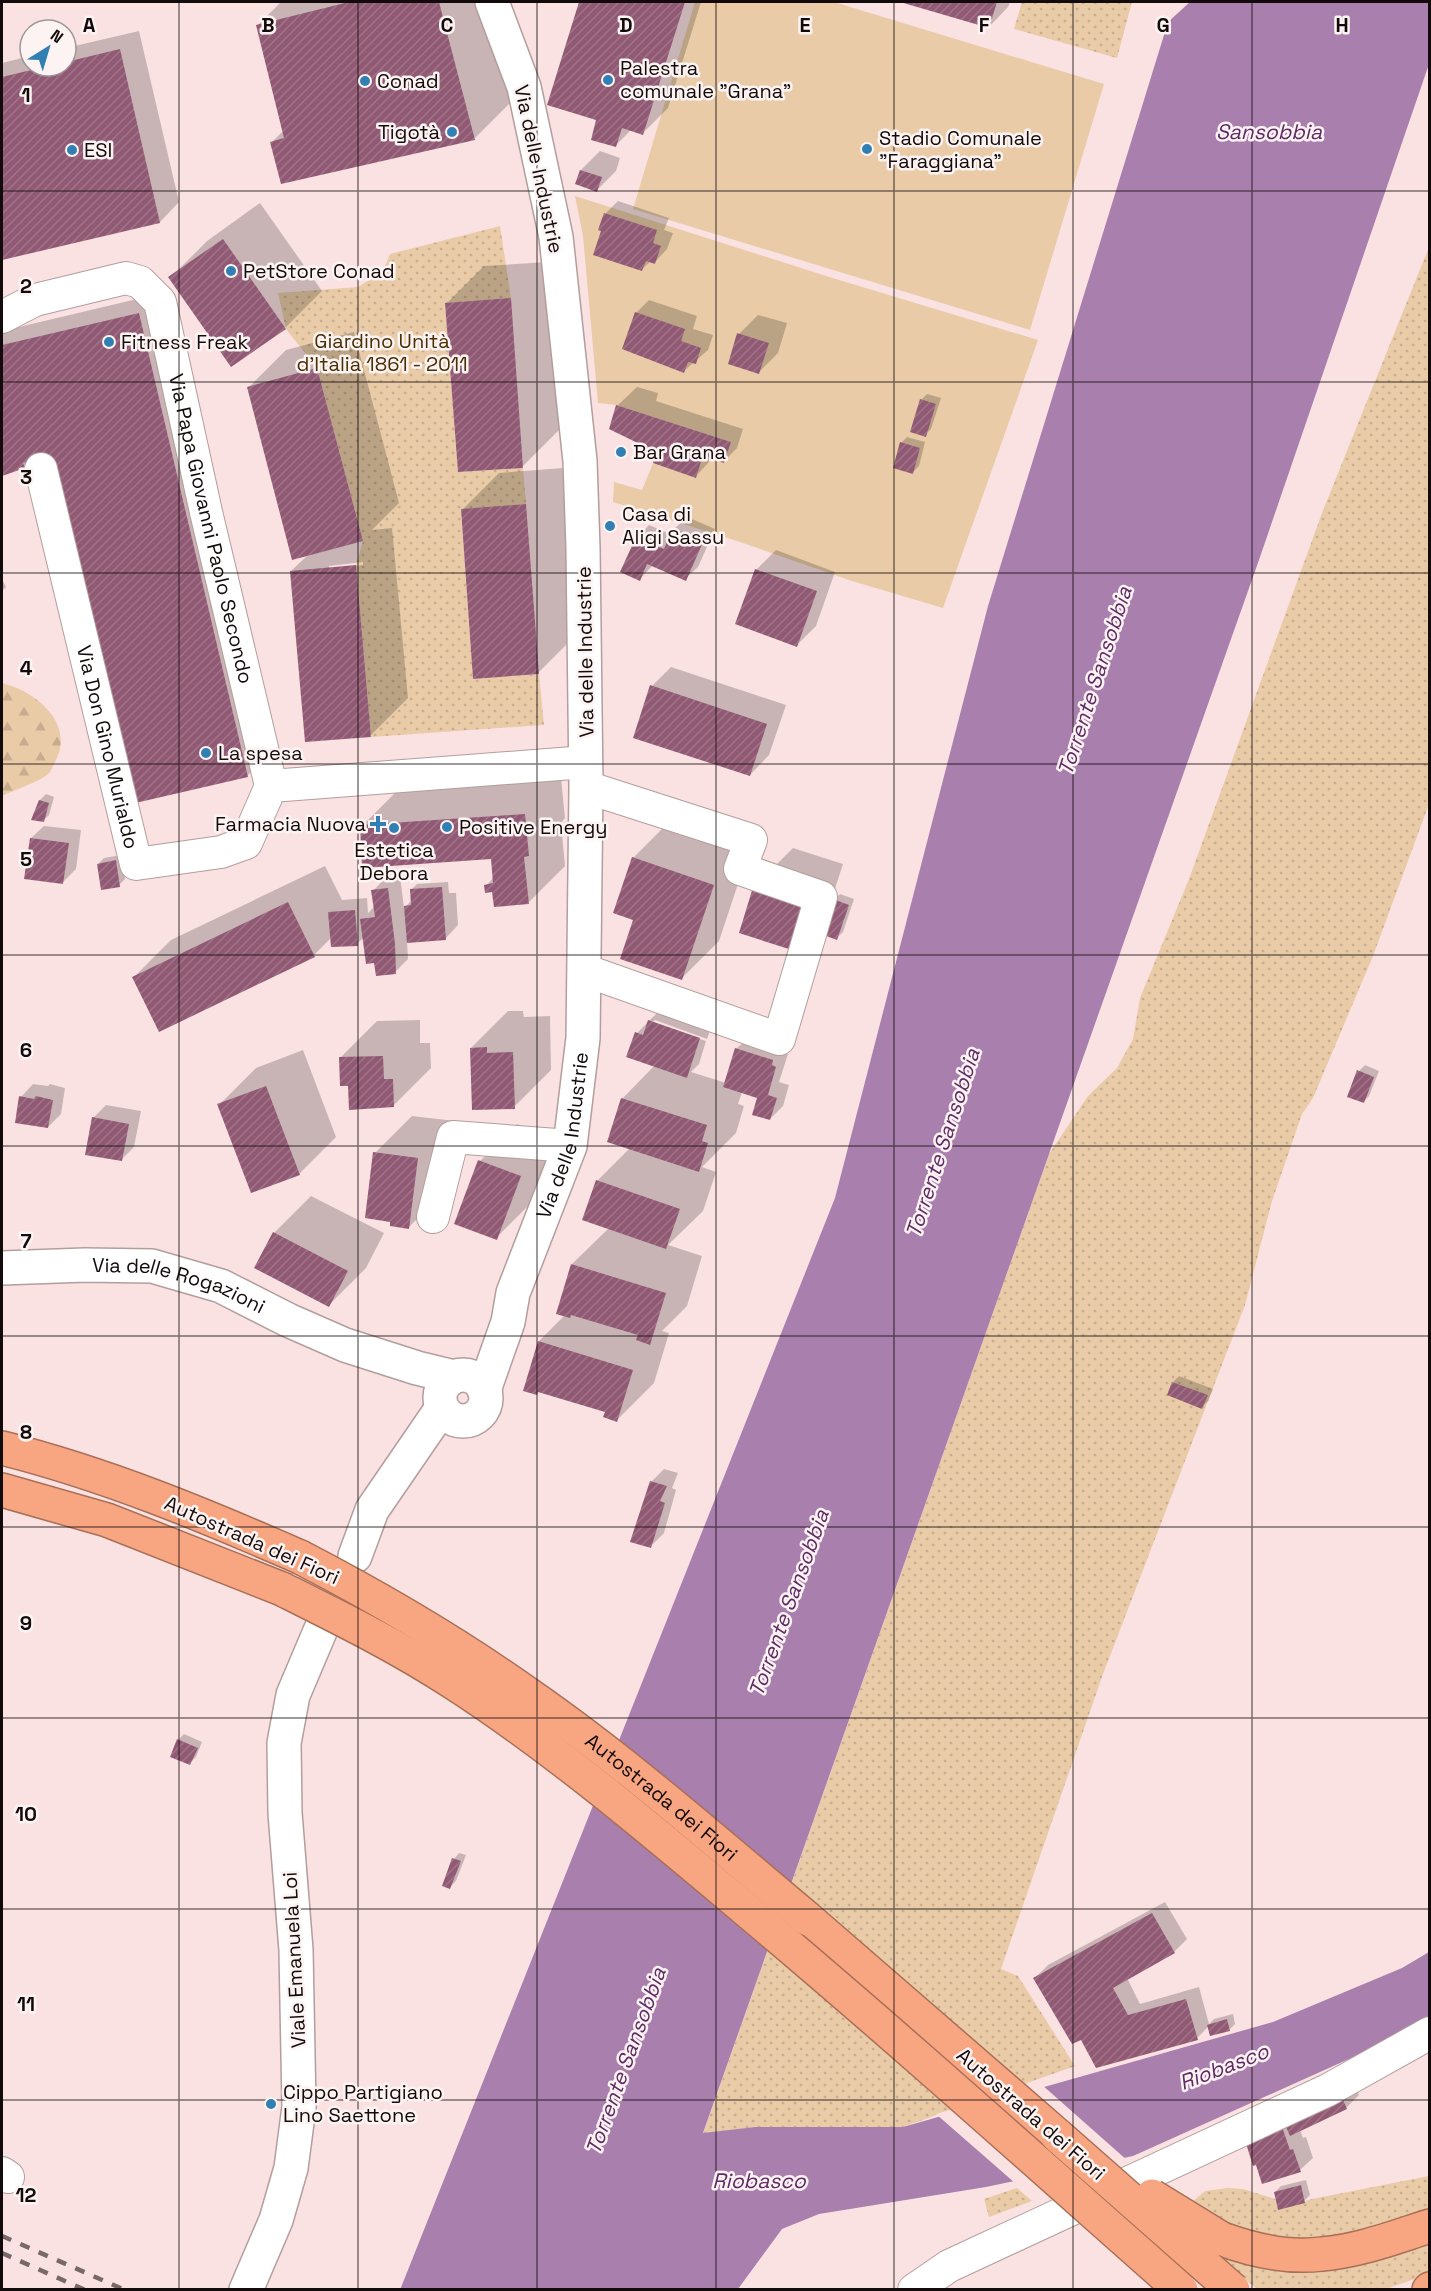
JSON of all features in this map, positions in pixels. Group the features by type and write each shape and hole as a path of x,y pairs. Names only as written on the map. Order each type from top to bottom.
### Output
{"highway":[{"name":"Autostrada dei Fiori","path":"2,1448 96,1474 204,1515 300,1557 357,1587 466,1652 530,1695 647,1785 799,1912 1233,2289"},
{"name":"Autostrada dei Fiori","path":"2,1490 107,1520 282,1589 387,1643 452,1682 519,1727 594,1784 794,1950 1181,2289"},
{"path":"1057,2135 1222,2239 1242,2247 1321,2255 1352,2249 1430,2226"}],"street":[{"name":"Via delle Industrie","path":"457,1395 511,1302 570,1146 583,1038 586,774 584,548 580,461 556,237 524,87 492,2"},
{"name":"Via Papa Giovanni Paolo Secondo","path":"2,317 35,300 126,278 140,282 160,302 206,512 271,786"},
{"name":"Via Don Gino Murialdo","path":"41,469 136,864 221,852 246,843 271,786"},
{"path":"271,786 586,774 751,840 740,869 821,897 779,1039 584,970"},
{"path":"433,1217 453,1137 570,1146"},
{"name":"Via delle Rogazioni","path":"2,1268 85,1265 152,1266 221,1286 288,1320 457,1395"},
{"path":"359,1547 372,1510 457,1395"},
{"name":"Viale Emanuela Loi","path":"246,2289 276,2220 291,2168 299,2107 296,1950 285,1813 284,1743 293,1695 321,1629"},
{"path":"914,2289 949,2266 1328,2090 1430,2033"}],"green space":[{"name":"Stadio Comunale \"Faraggiana\"","path":"695,2 834,2 1104,84 1030,330 633,209"},
{"path":"1022,2 1132,2 1117,58 1014,29"},
{"path":"575,196 826,276 1038,340 943,608 852,581 740,542 613,502 614,482 642,490 653,463 696,477 703,455 724,462 731,442 616,405 598,403 583,236"},
{"name":"Giardino Unità d'Italia 1861 - 2011","path":"500,226 511,298 445,303 458,472 523,468 526,504 461,510 473,679 539,674 544,725 371,737 356,565 363,541 317,368 286,329 278,293 358,287 377,275 386,264 390,254"},
{"path":"1429,247 1429,804 1373,956 1313,1098 1302,1114 1272,1201 1245,1305 1103,1674 1001,1969 1018,1976 1075,2066 903,2127 755,2127 703,2134 1049,1154 1088,1096 1117,1068 1133,1039 1140,998 1189,879 1322,513"},
{"path":"2,683 28,693 49,711 60,735 60,748 49,773 39,780 2,796"},
{"path":"1429,2176 1429,2215 1326,2243 1279,2242 1185,2208 1205,2191 1243,2189 1275,2199 1278,2209 1312,2199"},
{"path":"1017,2188 1032,2201 989,2217 984,2199"},
{"path":"1429,2240 1429,2274 1386,2289 1257,2289 1224,2262 1228,2255"}],"water":[{"name":"Sansobbia","path":"1190,2 1429,2 1429,64 1260,557 703,2133 755,2127 903,2127 1273,2022 1402,1968 1429,1952 1429,2021 1133,2156 986,2187 819,2214 782,2229 738,2289 400,2290 835,1198 988,606 1168,22"}],"pier":[{"path":"1041,2084 1128,2161 1015,2183 936,2114"}],"building":[{"name":"Conad","path":"349,2 439,2 475,140 281,184 270,142 284,138 256,25"},
{"name":"Palestra comunale \"Grana\"","path":"579,2 685,2 643,135 622,128 616,147 591,140 596,120 547,105"},
{"path":"900,2 997,2 989,28"},
{"name":"ESI","path":"120,49 160,223 2,260 2,77 18,73 18,78 78,78 78,59"},
{"path":"580,170 602,177 597,192 575,184"},
{"path":"604,213 657,230 653,243 661,246 655,264 646,261 642,271 593,255"},
{"path":"223,239 286,329 231,367 168,277"},
{"path":"511,298 523,468 458,472 445,303"},
{"path":"635,312 685,329 681,341 701,348 696,364 688,362 684,373 622,349"},
{"path":"139,313 248,777 131,804 49,454 23,463 25,468 2,476 2,345"},
{"path":"737,333 769,343 759,374 728,364"},
{"path":"317,368 363,541 292,560 247,387"},
{"path":"920,399 936,404 926,437 910,432"},
{"path":"616,405 731,442 724,463 703,455 696,478 653,463 656,452 609,429"},
{"path":"900,442 920,448 913,474 893,468"},
{"path":"526,504 539,674 473,679 461,509"},
{"path":"673,528 703,542 686,581 647,564 640,581 620,572 636,537 664,549"},
{"path":"356,565 371,737 305,742 290,571"},
{"path":"755,569 817,591 797,647 735,624"},
{"path":"650,685 767,724 750,776 633,738"},
{"path":"39,800 49,803 44,822 31,820"},
{"path":"525,814 529,856 524,857 529,904 494,907 492,892 485,893 484,885 493,883 491,859 362,868 360,825"},
{"path":"30,838 69,843 63,884 24,879"},
{"path":"632,857 714,885 682,980 620,959 633,920 613,913"},
{"path":"116,860 120,887 101,890 97,864"},
{"path":"754,884 807,901 792,950 739,933"},
{"path":"442,887 446,940 407,943 404,906 411,905 410,889"},
{"path":"388,888 396,974 376,976 374,963 366,964 360,919 375,917 371,890"},
{"path":"833,899 849,905 837,940 821,934"},
{"path":"288,902 315,957 159,1032 132,977"},
{"path":"355,910 358,946 331,947 328,912"},
{"path":"648,1020 700,1038 687,1078 626,1057 635,1032 643,1035"},
{"path":"487,1047 487,1053 513,1052 515,1109 472,1110 470,1048"},
{"path":"735,1048 773,1060 772,1065 776,1067 768,1095 777,1098 770,1120 752,1115 757,1098 723,1087"},
{"path":"383,1056 384,1079 393,1079 394,1107 349,1110 348,1086 340,1086 339,1057"},
{"path":"1357,1070 1374,1077 1364,1103 1347,1097"},
{"path":"266,1086 300,1175 251,1193 217,1104"},
{"path":"19,1096 34,1099 36,1096 53,1100 48,1128 15,1123"},
{"path":"621,1098 707,1125 702,1141 708,1143 699,1172 607,1142"},
{"path":"92,1117 129,1124 122,1161 85,1155"},
{"path":"373,1152 418,1158 409,1229 390,1226 390,1222 365,1218"},
{"path":"478,1160 521,1176 497,1240 454,1224"},
{"path":"596,1180 680,1209 666,1249 582,1220"},
{"path":"273,1232 348,1271 329,1307 254,1268"},
{"path":"571,1264 666,1293 650,1345 636,1340 638,1335 571,1315 570,1318 556,1314"},
{"path":"538,1341 633,1370 617,1422 603,1417 605,1412 538,1392 537,1395 523,1391"},
{"path":"1172,1382 1208,1395 1202,1409 1167,1395"},
{"path":"650,1481 667,1486 660,1501 665,1503 651,1548 630,1542"},
{"path":"177,1739 198,1748 190,1765 170,1757"},
{"path":"452,1858 461,1861 450,1889 442,1886"},
{"path":"1152,1913 1175,1953 1113,1988 1128,2015 1186,1999 1198,2040 1096,2068 1081,2040 1072,2044 1033,1978"},
{"path":"1227,2019 1230,2031 1210,2036 1207,2025"},
{"path":"1340,2093 1347,2109 1290,2136 1283,2120"},
{"path":"1281,2124 1301,2172 1262,2184 1256,2165 1253,2166 1244,2137"},
{"path":"1301,2185 1305,2203 1278,2210 1274,2192"}],"railway":[{"path":"2,2236 125,2290"},
{"path":"2,2253 85,2290"}],"place":[{"name":"Palestra comunale \"Grana\"","path":"608,80"},
{"name":"Conad","path":"365,81"},
{"name":"Tigotà","path":"452,132"},
{"name":"Stadio Comunale \"Faraggiana\"","path":"867,149"},
{"name":"ESI","path":"72,150"},
{"name":"PetStore Conad","path":"231,271"},
{"name":"Fitness Freak","path":"109,342"},
{"name":"Bar Grana","path":"621,452"},
{"name":"Casa di Aligi Sassu","path":"610,526"},
{"name":"La spesa","path":"206,753"},
{"name":"Farmacia Nuova","path":"378,824"},
{"name":"Positive Energy","path":"447,827"},
{"name":"Estetica Debora","path":"394,828"},
{"name":"Cippo Partigiano Lino Saettone","path":"271,2104"}],"water label":[{"name":"Torrente Sansobbia","path":"1095,681"},
{"name":"Torrente Sansobbia","path":"943,1143"},
{"name":"Torrente Sansobbia","path":"789,1603"},
{"name":"Torrente Sansobbia","path":"626,2061"},
{"name":"Riobasco","path":"1224,2067"},
{"name":"Riobasco","path":"759,2181"}]}
